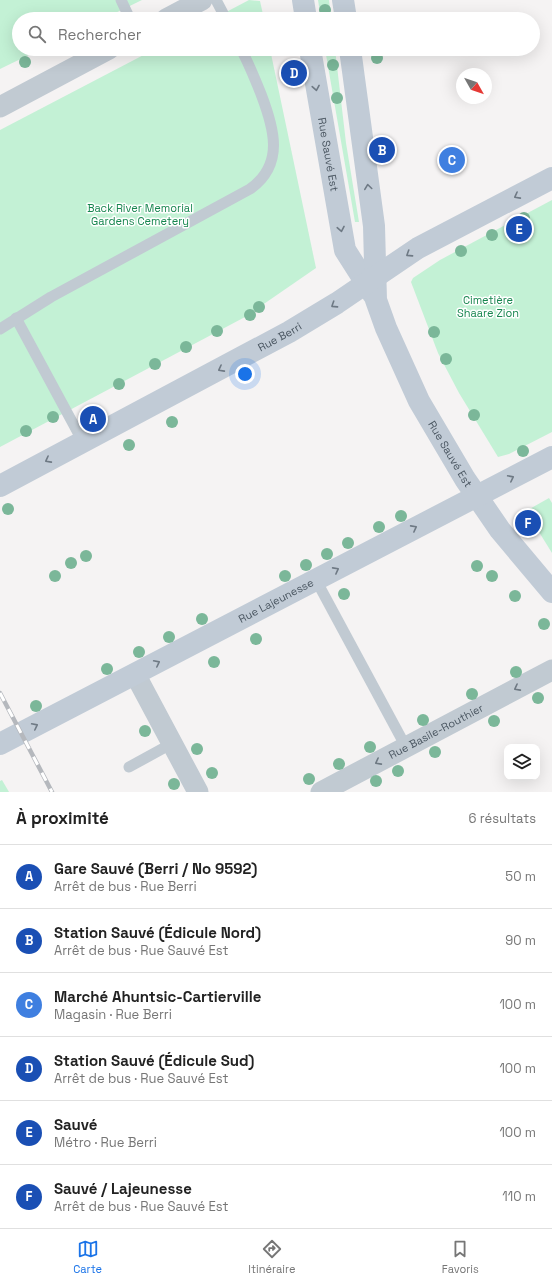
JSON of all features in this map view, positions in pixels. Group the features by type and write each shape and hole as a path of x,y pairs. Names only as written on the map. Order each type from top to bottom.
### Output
{"main road":[{"path":"303,0 305,12"},
{"path":"343,0 345,12"},
{"name":"Rue Sauvé Est","path":"311,56 345,250 373,286"},
{"name":"Rue Sauvé Est","path":"351,56 374,226 373,286 392,343 411,385 432,425 476,495 500,530 552,591"},
{"name":"Rue Berri","path":"0,486 289,332 337,303 373,286 418,248 552,178"},
{"name":"Rue Lajeunesse","path":"0,744 476,495 552,457"}],"street":[{"path":"179,12 202,0"},
{"path":"0,107 96,56"},
{"name":"Rue Basile-Routhier","path":"320,792 552,670"},
{"path":"135,674 171,744 198,792"}],"lane":[{"path":"121,0 127,12"},
{"path":"216,0 222,12"},
{"path":"0,329 51,297 250,189 266,174 274,149 270,120 244,56"},
{"path":"16,318 83,442"},
{"path":"316,580 406,747"},
{"path":"128,767 171,744"}],"green space":[{"path":"0,0 142,0 117,12 12,12 12,56 27,56 0,69"},
{"path":"249,0 260,1 262,12 226,12"},
{"path":"318,0 329,0 330,12 320,12"},
{"name":"Back River Memorial Gardens Cemetery","path":"142,56 271,56 316,268 245,317 0,447 0,130"},
{"path":"326,56 336,56 346,143 359,222 355,222"},
{"name":"Cimetière Shaare Zion","path":"552,200 552,432 509,454 498,457 459,393 438,353 411,282 413,278 440,260"},
{"path":"549,498 552,503 552,553 526,511"},
{"path":"2,780 9,792 0,792 0,781"}],"railway":[{"path":"0,693 52,792"}],"place":[{"name":"Station Sauvé (Édicule Sud)","path":"294,73"},
{"name":"Station Sauvé (Édicule Nord)","path":"382,150"},
{"name":"Marché Ahuntsic-Cartierville","path":"452,160"},
{"name":"Sauvé","path":"519,229"},
{"name":"Gare Sauvé (Berri / No 9592)","path":"93,419"},
{"name":"Sauvé / Lajeunesse","path":"528,523"}]}
